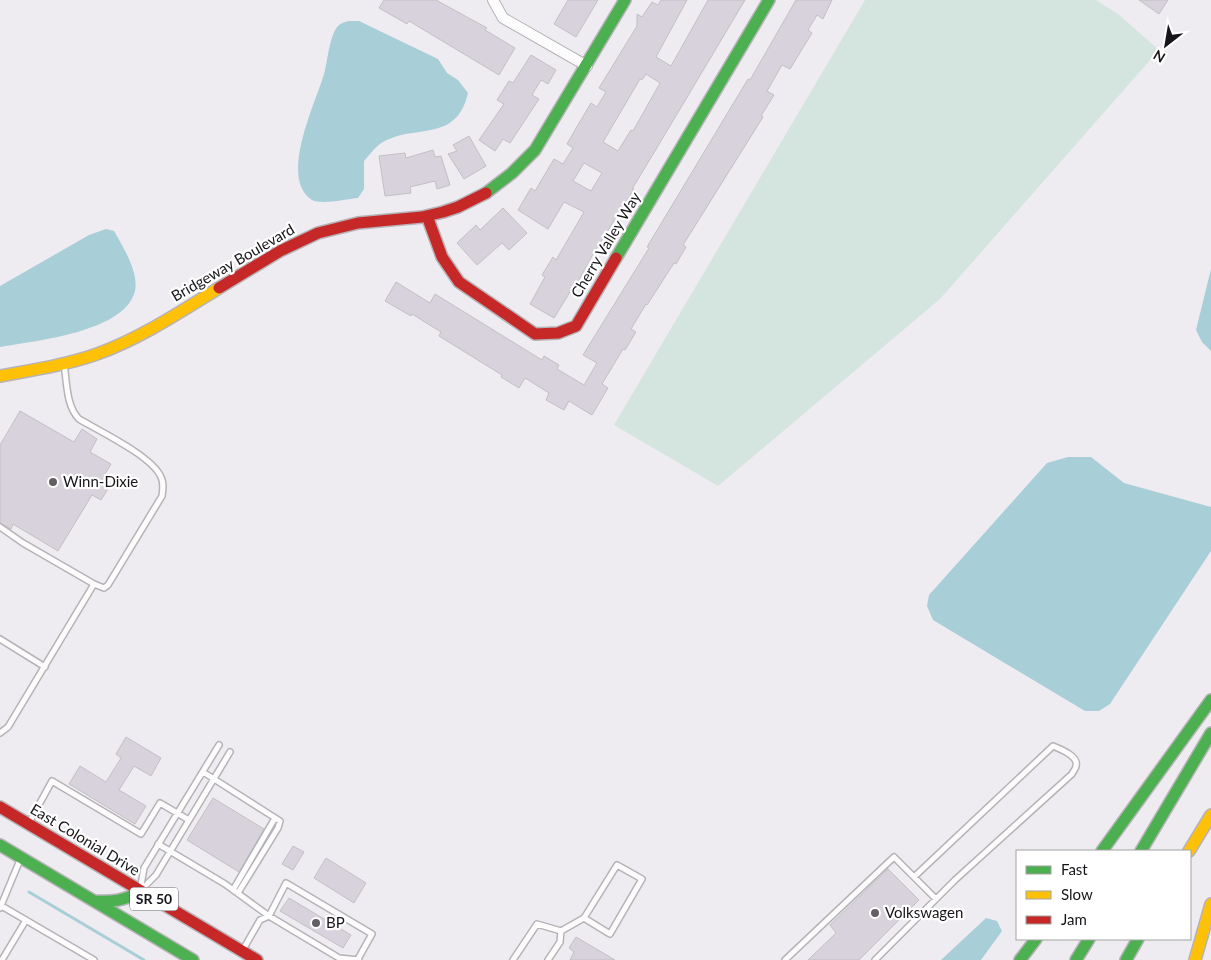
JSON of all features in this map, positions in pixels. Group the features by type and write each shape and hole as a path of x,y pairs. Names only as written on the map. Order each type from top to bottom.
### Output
{"main road":[{"name":"Bridgeway Boulevard","path":"0,376 64,364 110,349 201,299 254,266 309,237 344,226 388,219 427,216 456,208 481,196 521,166 535,150 625,0"},
{"name":"Cherry Valley Way","path":"427,216 442,257 459,282 535,334 558,334 576,326 769,0"},
{"path":"1103,850 1211,700"},
{"path":"1142,850 1211,733"},
{"name":"East Colonial Drive","path":"0,807 257,960"},
{"path":"1191,850 1211,815"},
{"name":"SR 50","path":"0,845 193,960"},
{"path":"93,900 115,902 130,899 140,891"},
{"path":"1195,960 1211,904"},
{"path":"1020,960 1035,940"},
{"path":"1076,960 1088,940"},
{"path":"1126,960 1137,940"}],"street":[{"path":"493,0 503,18 587,66"}],"lane":[{"path":"0,527 31,548 104,588 108,586 162,496 164,485 161,475 147,460 79,419 74,414 70,403 64,364"},
{"path":"0,733 8,727 94,584"},
{"path":"0,639 45,667"},
{"path":"140,891 144,868 219,745"},
{"path":"875,960 936,899 1072,774 1076,761 1068,753 1053,746 914,877"},
{"path":"140,891 156,876 230,752"},
{"path":"203,772 280,821 278,828 238,894"},
{"path":"28,824 52,781 140,834 160,803 189,820"},
{"path":"233,890 275,818"},
{"path":"158,844 233,890 269,916 339,958 359,959 372,934 286,883 269,916 260,920 242,951"},
{"path":"785,960 894,857 936,899"},
{"path":"21,858 0,906 94,960"},
{"path":"513,960 537,924 561,931 584,918 616,865 642,879 610,934 584,918"},
{"path":"2,960 26,920"},
{"path":"548,960 560,942 561,931"}],"shaded area":[{"path":"865,0 1096,0 1118,14 1159,50 940,299 718,486 614,425"}],"water":[{"path":"359,21 438,59 447,73 458,80 468,93 462,109 454,120 444,126 406,134 380,144 364,161 364,189 358,198 328,202 316,201 312,200 302,190 298,175 302,140 324,74 335,30 342,23"},
{"path":"106,229 114,231 126,252 135,276 135,291 128,305 115,316 77,332 0,347 0,286 89,235"},
{"path":"1211,269 1211,351 1202,342 1196,330"},
{"path":"1068,457 1091,457 1124,483 1211,507 1211,551 1110,704 1099,711 1085,711 933,620 927,606 929,595 1047,463"},
{"path":"986,918 997,921 1002,931 981,960 941,960"}],"building":[{"path":"384,0 436,0 487,28 485,30 515,48 499,75 409,21 407,24 379,8"},
{"path":"568,0 598,0 576,37 554,24"},
{"path":"661,0 687,0 656,57 671,66 708,0 745,0 632,189 634,189 593,254 572,293 570,292 554,318 530,304 545,277 542,275 553,257 556,260 584,212 564,202 548,229 518,210 531,188 535,191 554,159 563,164 573,148 567,144 591,103 597,107 606,92 599,88 637,26 637,14 642,17 652,2 658,5","holes":["646,74 660,83 633,131 631,130 618,151 603,142 640,79 642,80","584,163 602,173 591,191 573,181"]},
{"path":"796,0 832,0 823,19 817,15 808,30 812,33 790,69 782,65 767,91 774,95 761,116 763,117 683,245 686,247 676,264 674,263 631,329 636,332 625,350 623,349 602,384 608,388 592,415 569,401 564,410 546,400 549,393 525,378 519,388 501,377 502,375 439,336 441,332 412,314 411,316 385,301 396,282 430,303 435,294 542,360 544,356 559,365 557,369 584,385 597,363 583,355 649,248 647,247 748,79 750,80"},
{"path":"1139,0 1168,0 1159,14"},
{"path":"531,55 556,70 548,84 541,80 532,95 539,99 510,143 503,139 495,151 479,140 504,104 497,100 509,81 513,83"},
{"path":"469,136 486,166 464,179 448,154 457,151 453,145"},
{"path":"433,150 435,157 441,156 450,185 437,189 435,181 410,187 411,193 385,196 379,156 405,153 406,158"},
{"path":"503,208 527,233 509,250 502,243 477,265 457,243 476,225 480,230"},
{"name":"Winn-Dixie","path":"20,411 74,442 82,429 97,439 90,452 111,464 102,479 111,484 101,500 92,495 58,551 13,524 11,529 0,523 0,445"},
{"path":"126,737 161,758 151,776 134,766 119,790 146,806 135,824 69,784 80,766 106,782 121,758 116,754"},
{"path":"213,798 264,829 239,872 187,840"},
{"path":"293,846 304,852 293,870 282,864"},
{"path":"326,858 366,883 354,903 314,878"},
{"name":"Volkswagen","path":"888,869 919,900 859,960 808,960 836,933 830,925"},
{"path":"289,898 351,935 343,948 280,911"},
{"path":"576,937 615,960 570,960 574,952 569,948"}],"waterway":[{"path":"29,892 144,960"}],"traffic: fast":[{"path":"486,193 512,173 535,150 625,0"},
{"path":"616,258 769,0"},
{"path":"1103,850 1211,700"},
{"path":"1142,850 1211,733"},
{"path":"0,845 193,960"},
{"path":"94,901 118,900 140,891"},
{"path":"1020,960 1035,940"},
{"path":"1076,960 1088,940"},
{"path":"1126,960 1137,940"}],"traffic: slow":[{"path":"0,376 49,367 113,348 160,324 219,288"},
{"path":"1190,850 1211,815"},
{"path":"1195,960 1211,904"}],"traffic: jam":[{"path":"219,288 280,251 318,233 358,223 422,217 458,207 486,193"},
{"path":"427,216 442,257 459,282 535,334 558,333 576,326 616,258"},
{"path":"0,807 257,960"}],"place":[{"name":"Winn-Dixie","path":"53,482"},
{"name":"Volkswagen","path":"875,913"},
{"name":"BP","path":"316,923"}]}
